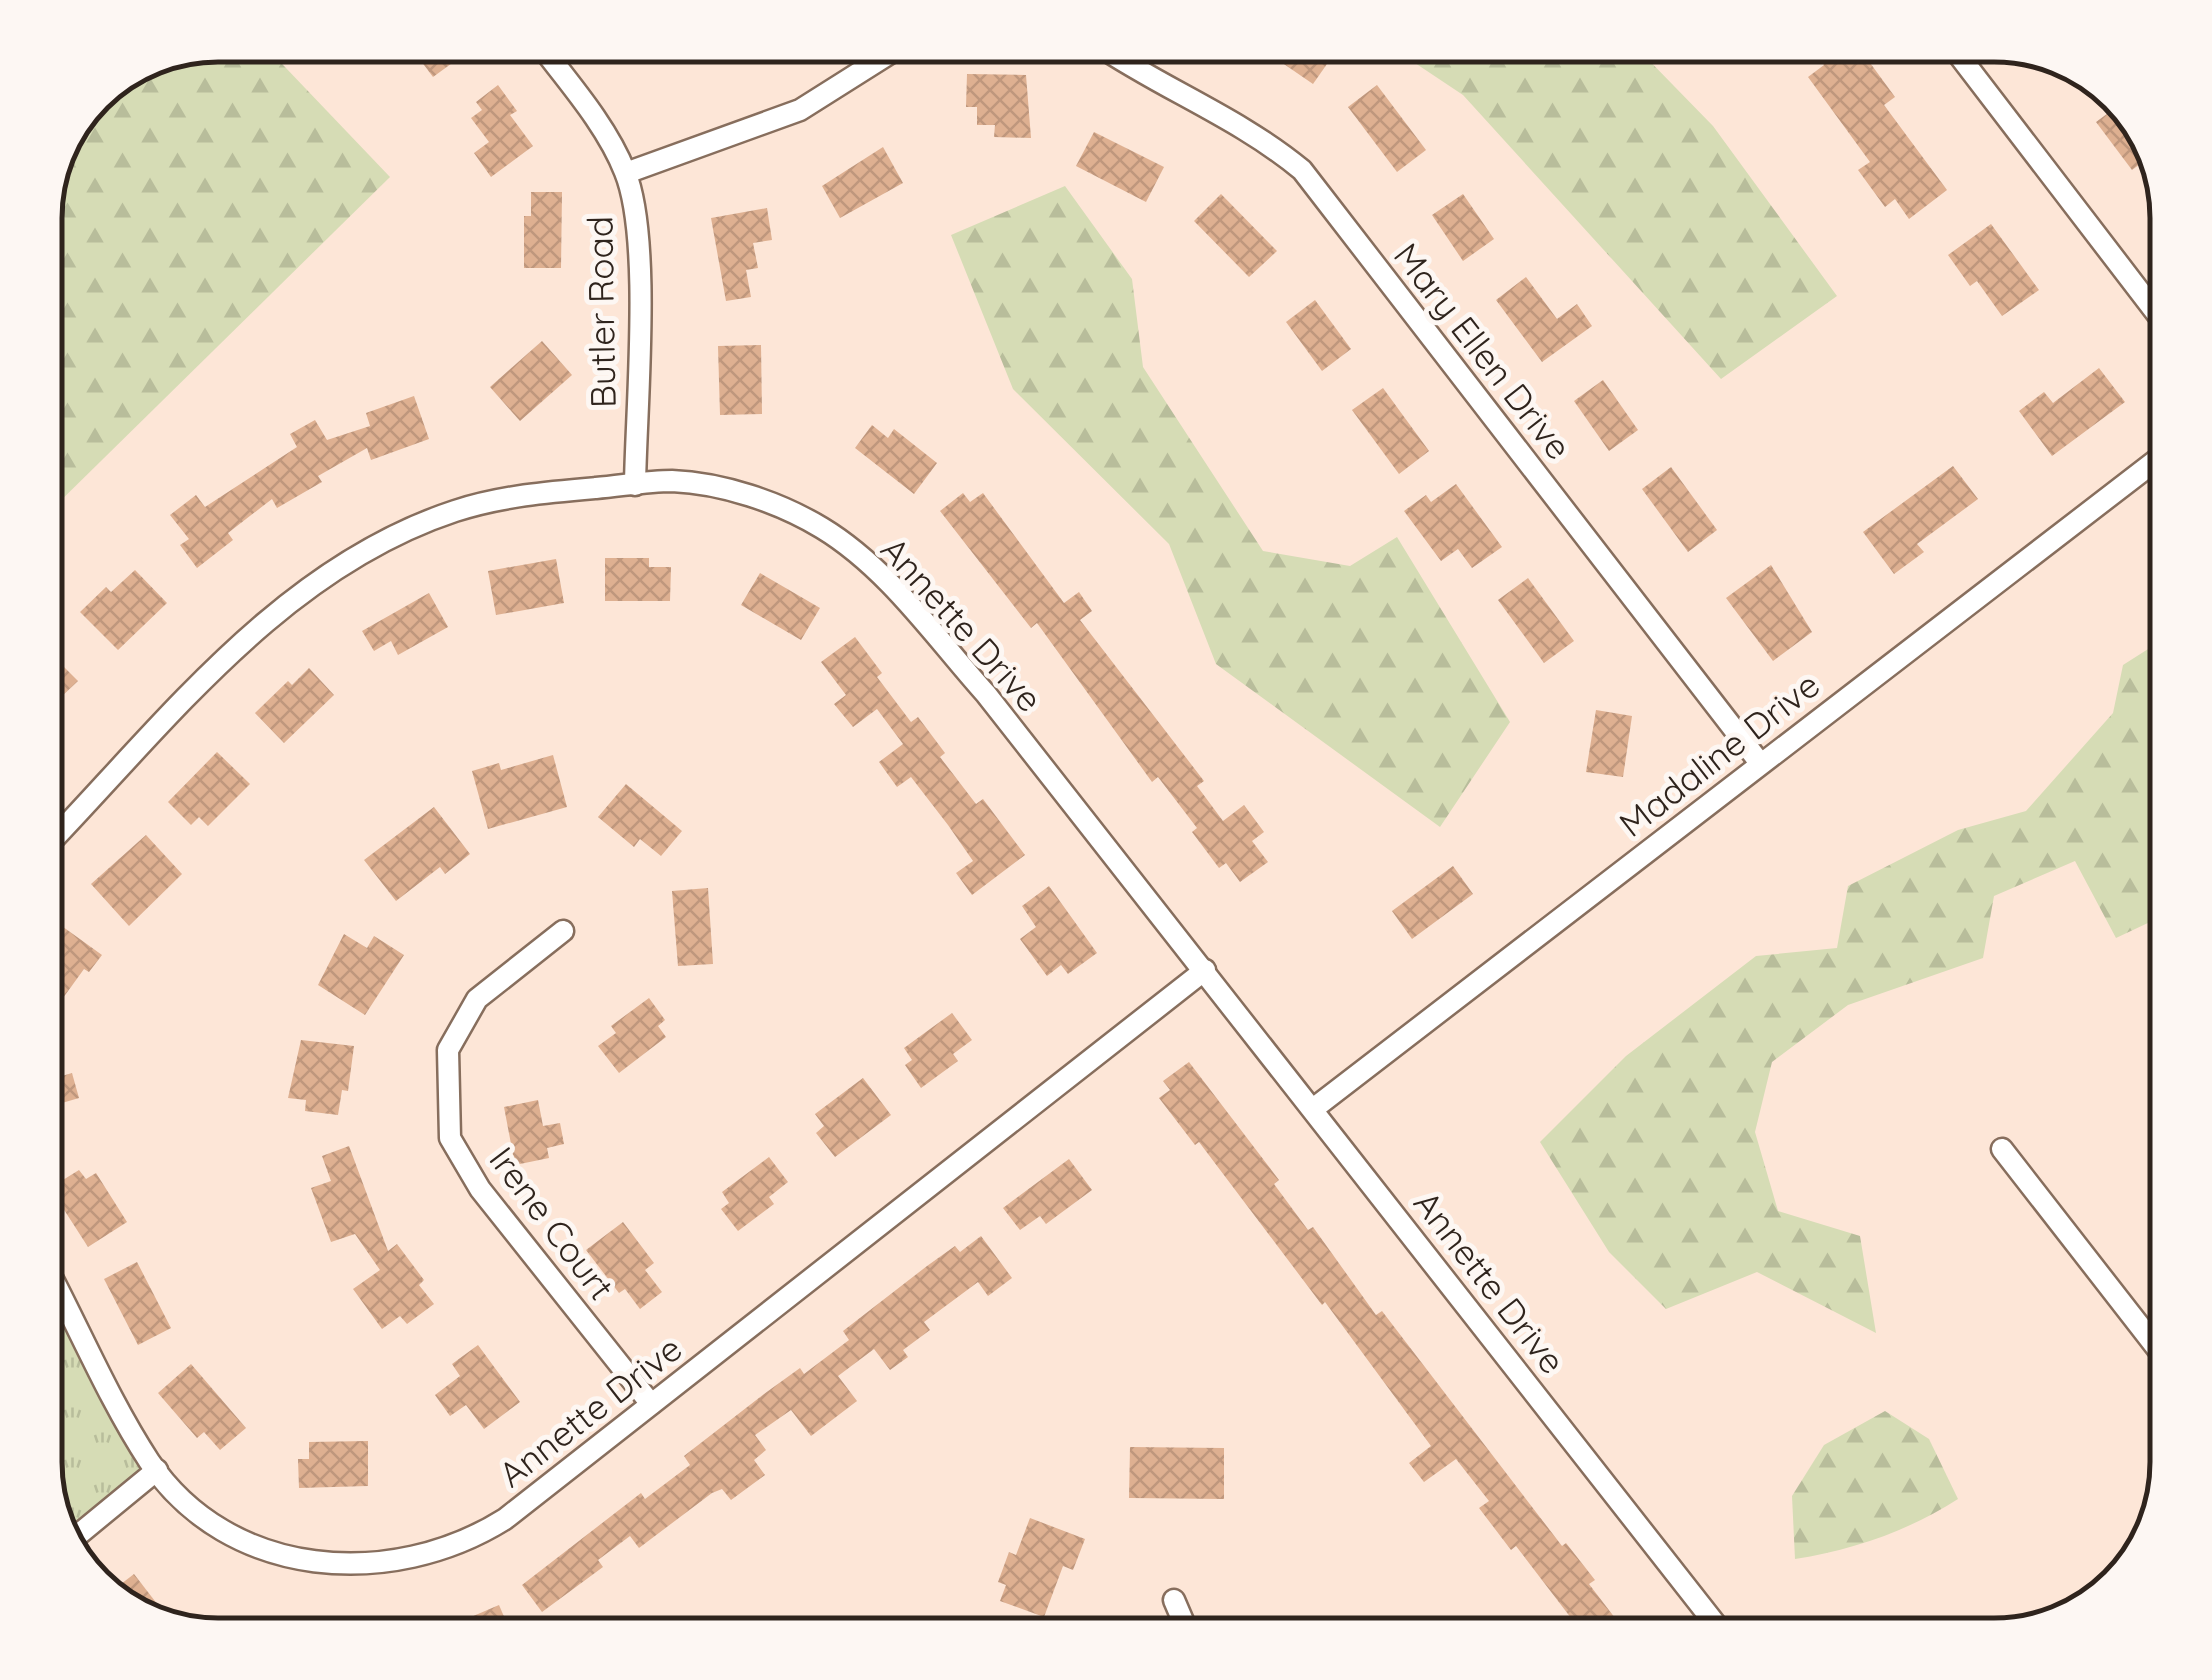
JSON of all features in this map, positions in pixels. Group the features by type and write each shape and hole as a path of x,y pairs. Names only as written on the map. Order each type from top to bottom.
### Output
{"street":[{"name":"Butler Road","path":"552,63 626,173 634,214 638,293 635,485"},
{"path":"626,173 800,110 874,63"},
{"name":"Mary Ellen Drive","path":"1125,63 1263,138 1302,170 1760,762"},
{"path":"1965,63 2150,306"},
{"name":"Madaline Drive","path":"1313,1109 2150,465"},
{"name":"Annette Drive","path":"63,830 265,621 355,556 456,511 523,495 672,481 756,497 821,528 870,562 986,694 1711,1618"},
{"name":"Irene Court","path":"563,932 477,998 448,1050 450,1138 480,1189 652,1404"},
{"name":"Annette Drive","path":"63,1297 158,1470 204,1515 250,1542 327,1564 381,1565 434,1554 482,1533 1205,970"},
{"path":"2002,1149 2150,1339"},
{"path":"80,1533 158,1470"},
{"path":"1174,1600 1182,1618"}],"green space":[{"path":"281,63 390,177 63,498 63,208 68,178 79,149 115,101 140,83 198,64"},
{"path":"1415,63 1652,63 1713,126 1837,296 1721,379 1463,95"},
{"path":"1065,186 1132,279 1143,367 1263,551 1350,566 1397,537 1510,722 1440,827 1216,664 1169,544 1013,389 951,235"},
{"path":"2150,648 2150,922 2116,938 2075,861 1994,896 1983,958 1848,1005 1772,1062 1755,1132 1778,1211 1860,1236 1876,1333 1757,1272 1666,1309 1609,1252 1540,1142 1626,1056 1756,956 1837,948 1848,886 1958,830 2026,811 2113,713 2123,665"},
{"path":"63,1318 152,1478 87,1544 68,1502 63,1472"},
{"path":"1885,1411 1929,1439 1958,1499 1880,1538 1795,1559 1792,1496 1824,1445"}],"building":[{"path":"422,63 452,63 433,77"},
{"path":"1282,63 1328,63 1313,84"},
{"path":"1870,63 1895,97 1884,105 1947,190 1909,219 1895,199 1885,207 1858,170 1870,162 1808,77 1824,65"},
{"path":"967,74 1026,75 1031,138 994,137 995,125 977,125 977,107 966,107"},
{"path":"498,85 517,111 510,115 533,146 491,177 474,153 489,142 471,118 482,110 476,102"},
{"path":"1377,85 1426,150 1397,172 1348,107"},
{"path":"2108,113 2139,165 2132,170 2096,122"},
{"path":"1094,132 1164,167 1146,202 1076,166"},
{"path":"883,147 903,183 840,218 822,186"},
{"path":"531,192 562,192 561,268 524,268 524,216 531,216"},
{"path":"1221,194 1277,251 1249,277 1194,221"},
{"path":"1463,194 1494,239 1463,261 1432,215"},
{"path":"767,208 772,240 753,243 758,268 746,270 751,297 726,301 711,218"},
{"path":"1991,224 2039,290 2002,316 1977,281 1970,286 1948,255"},
{"path":"1526,277 1557,319 1577,304 1592,326 1542,362 1496,300"},
{"path":"1315,300 1351,349 1322,371 1286,322"},
{"path":"542,341 572,375 520,421 490,387"},
{"path":"761,345 762,414 720,415 718,346"},
{"path":"2099,368 2125,402 2052,456 2019,411 2044,392 2053,403"},
{"path":"1603,380 1638,430 1609,451 1574,401"},
{"path":"1383,388 1429,451 1399,474 1352,410"},
{"path":"414,396 429,439 371,460 367,448 318,476 322,482 277,508 272,499 228,533 233,540 197,568 180,545 189,539 170,515 196,495 205,507 297,447 290,434 315,420 327,440 370,426 366,413"},
{"path":"872,425 888,438 894,429 937,463 914,494 855,448"},
{"path":"1953,466 1978,499 1917,544 1924,552 1894,574 1863,532"},
{"path":"1671,467 1717,530 1688,552 1642,489"},
{"path":"1456,484 1502,547 1472,568 1458,549 1441,561 1404,511 1426,495 1431,502"},
{"path":"963,493 970,502 983,493 1064,603 1079,592 1092,611 1080,620 1204,781 1197,786 1223,821 1244,805 1264,832 1252,841 1268,862 1240,882 1226,863 1219,868 1192,832 1197,828 1158,777 1152,782 1037,623 1031,628 940,511"},
{"path":"605,558 649,558 649,567 671,567 670,601 605,601"},
{"path":"556,559 564,603 496,615 488,571"},
{"path":"1771,565 1812,632 1773,661 1726,598"},
{"path":"135,570 167,603 118,650 80,612 106,587 111,592"},
{"path":"760,573 820,608 801,640 741,605"},
{"path":"1528,578 1574,641 1544,663 1498,600"},
{"path":"429,593 448,627 398,655 391,641 374,651 362,631"},
{"path":"855,637 882,673 877,677 911,722 918,717 945,753 940,757 976,804 983,799 1025,855 972,895 956,873 973,861 948,825 911,777 897,787 879,762 903,744 877,709 853,727 834,704 846,695 821,662"},
{"path":"63,666 78,681 63,695"},
{"path":"309,668 334,695 284,743 255,713 288,681 292,685"},
{"path":"1596,710 1632,716 1623,777 1586,772"},
{"path":"217,752 250,784 208,826 199,817 191,825 168,802"},
{"path":"553,755 567,807 488,829 472,771 499,763 501,770"},
{"path":"626,784 682,831 661,856 640,839 634,847 598,817"},
{"path":"434,807 470,854 445,874 440,867 396,901 364,860"},
{"path":"146,835 182,874 129,926 91,884"},
{"path":"1453,866 1473,894 1412,939 1392,911"},
{"path":"1049,886 1097,953 1068,974 1061,965 1047,976 1020,939 1036,927 1022,906"},
{"path":"708,888 713,964 678,966 672,891"},
{"path":"63,927 102,955 89,972 84,969 63,998"},
{"path":"344,934 367,948 374,936 404,955 365,1015 318,985"},
{"path":"649,998 665,1020 658,1026 666,1037 619,1073 598,1046 616,1033 611,1026"},
{"path":"952,1013 972,1040 953,1054 958,1061 921,1088 905,1065 912,1060 904,1048"},
{"path":"301,1040 354,1046 348,1091 342,1090 338,1115 305,1111 306,1100 288,1098"},
{"path":"1189,1062 1279,1180 1274,1184 1308,1230 1313,1227 1376,1315 1382,1311 1562,1546 1566,1543 1595,1580 1589,1584 1615,1618 1571,1618 1516,1546 1511,1550 1479,1508 1489,1501 1456,1459 1424,1482 1409,1463 1431,1446 1325,1302 1322,1305 1199,1142 1195,1145 1159,1098 1170,1090 1163,1081"},
{"path":"72,1073 79,1098 63,1103 63,1076"},
{"path":"863,1078 891,1115 835,1157 816,1133 824,1126 815,1114"},
{"path":"538,1100 543,1126 560,1123 564,1144 547,1148 549,1158 515,1165 504,1107"},
{"path":"349,1146 388,1251 397,1244 424,1280 419,1285 434,1304 407,1324 400,1316 382,1329 353,1289 380,1270 355,1234 331,1242 311,1188 331,1181 322,1156"},
{"path":"769,1157 788,1182 769,1197 774,1204 738,1231 721,1209 729,1203 722,1192"},
{"path":"1069,1159 1092,1190 1046,1224 1040,1216 1020,1230 1003,1208"},
{"path":"79,1170 86,1179 96,1173 127,1222 88,1247 63,1208 63,1180"},
{"path":"623,1222 654,1263 645,1270 662,1292 640,1309 625,1289 619,1293 586,1250"},
{"path":"981,1236 1012,1278 988,1296 978,1282 924,1322 930,1330 903,1350 908,1357 890,1370 874,1349 838,1376 857,1401 811,1436 791,1410 755,1435 766,1450 754,1460 765,1475 731,1500 722,1489 712,1493 639,1548 630,1536 598,1560 603,1567 542,1612 522,1585 641,1493 645,1499 690,1465 684,1456 764,1394 800,1368 804,1374 849,1340 843,1331 927,1266 955,1246 960,1252"},
{"path":"137,1262 171,1328 138,1345 104,1279"},
{"path":"478,1345 520,1402 484,1429 466,1405 450,1416 435,1395 460,1376 452,1364"},
{"path":"191,1364 246,1428 220,1450 204,1432 197,1438 158,1393"},
{"path":"368,1441 368,1486 299,1488 298,1459 309,1459 309,1442"},
{"path":"1130,1447 1224,1448 1224,1499 1129,1498"},
{"path":"1030,1518 1085,1539 1073,1570 1063,1566 1044,1617 1000,1601 1006,1585 998,1582 1009,1552 1016,1555"},
{"path":"134,1574 158,1605 149,1601 121,1584"},
{"path":"499,1605 505,1618 469,1618"}]}
